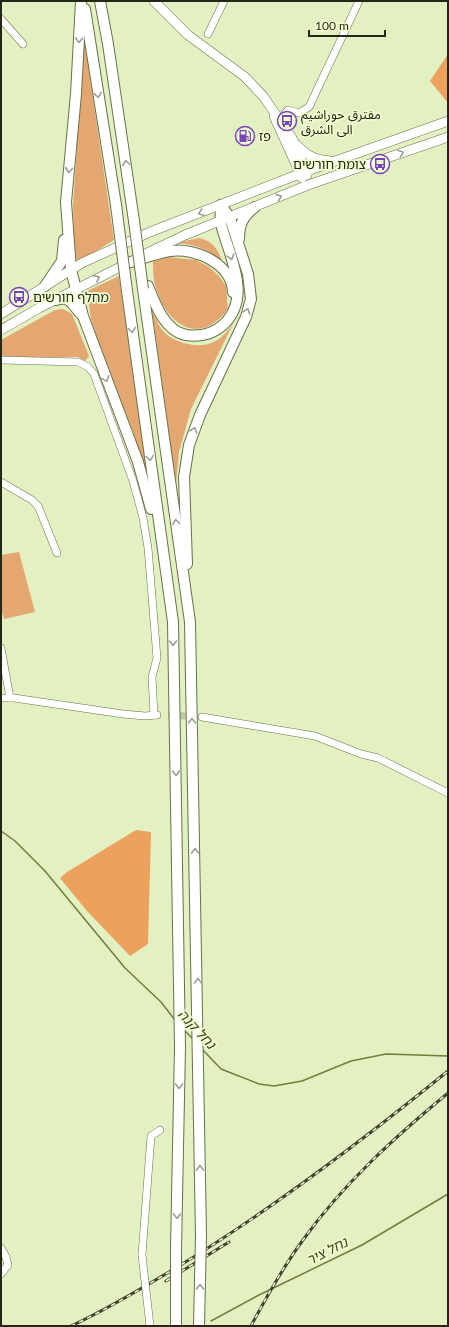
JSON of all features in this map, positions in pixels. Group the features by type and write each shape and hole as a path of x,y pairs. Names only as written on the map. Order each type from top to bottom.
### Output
{"highway":[{"path":"45,286 62,261 82,1"},
{"path":"82,1 116,205 173,622 180,1002 176,1326"},
{"path":"100,1 134,221 146,287 190,622"},
{"path":"66,202 71,270 83,316 145,482 173,622"},
{"path":"146,287 159,312 175,329 183,334 194,336 206,335 218,329 227,321 237,303 238,291 237,279 221,206"},
{"path":"238,245 241,222 245,215 255,207"},
{"path":"199,1326 201,1234 199,1065 190,622 184,476 189,445 194,428 249,308 251,290 248,274 238,245 225,220"},
{"path":"131,262 171,251 196,254 212,259 220,266 230,280 232,288 232,304 227,321"},
{"path":"55,300 65,298 71,302 83,316"}],"main road":[{"path":"154,1 188,35 245,77 270,105 303,172"},
{"path":"278,121 302,150 316,159 334,161"},
{"path":"1,314 82,263 150,232 221,206 303,172 448,121"},
{"path":"1,330 76,289 185,235 308,185 448,136"},
{"path":"292,138 308,185"}],"street":[{"path":"208,34 224,1"},
{"path":"278,121 288,110 299,113 309,107 359,1"},
{"path":"1,19 23,44"},
{"path":"91,369 97,356"},
{"path":"1,360 78,362 91,369 133,481 143,518 150,569 157,658 152,678 155,715 123,714 1,698"},
{"path":"1,482 32,500 38,506 57,553"},
{"path":"1,648 10,698"},
{"path":"202,717 315,736 361,754 378,758 448,793"},
{"path":"150,1326 142,1256 151,1136 160,1130"},
{"path":"1,1248 8,1265 1,1274"}],"shaded area":[{"path":"84,38 114,240 77,263 74,240 73,206"},
{"path":"448,54 448,103 430,81"},
{"path":"200,238 208,241 214,246 222,260 200,248 175,243"},
{"path":"168,257 196,260 209,267 219,276 226,286 228,309 217,321 206,327 195,329 184,326 175,320 167,311 160,299 155,285 153,276 153,260"},
{"path":"119,276 151,496 134,434 110,375 91,319 87,291"},
{"path":"63,309 72,314 89,356 85,361 78,357 1,357 1,340 55,310"},
{"path":"152,310 162,330 166,334 178,341 192,345 205,345 215,342 224,335 234,322 191,409 179,452 176,484"},
{"path":"19,552 35,612 4,619 1,609 1,555"},
{"path":"136,830 151,832 148,944 130,956 87,911 60,878 67,872"}],"waterway":[{"name":"נחל קנה","path":"1,831 15,841 45,871 125,968 161,1002 175,1020"},
{"name":"נחל קנה","path":"183,1029 193,1039"},
{"name":"נחל קנה","path":"201,1048 221,1069 259,1084 274,1086 302,1081 351,1061 386,1054 448,1056"},
{"name":"נחל ציר","path":"211,1321 257,1296 362,1245 448,1194"}],"tunnel":[{"path":"168,715 202,717"}],"railway":[{"path":"71,1326 153,1282 249,1221 317,1173 448,1071"},
{"path":"251,1326 289,1261 303,1240 335,1200 352,1180 389,1144 448,1093"},
{"path":"166,1281 229,1242"}],"place":[{"name":"مفترق حوراشيم الى الشرق","path":"287,121"},
{"name":"פז","path":"245,136"},
{"name":"צומת חורשים","path":"380,164"},
{"name":"מחלף חורשים","path":"19,297"}]}
